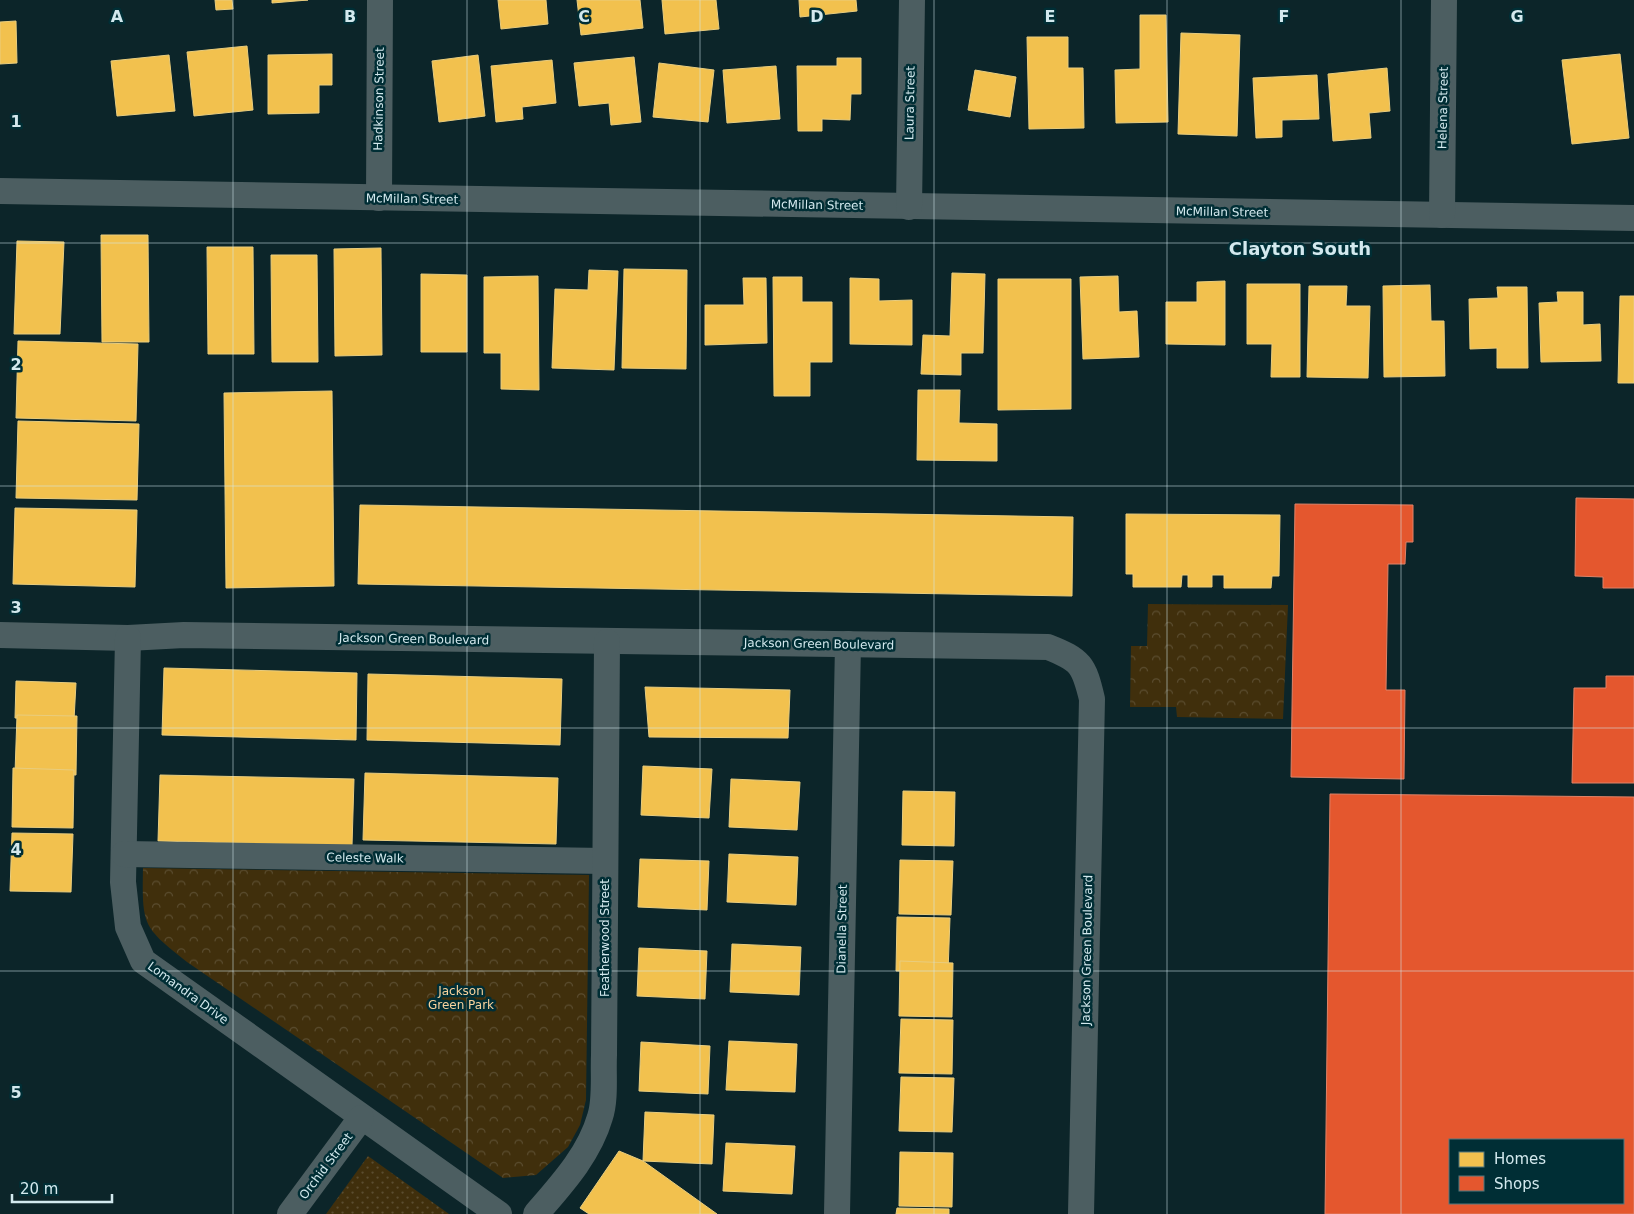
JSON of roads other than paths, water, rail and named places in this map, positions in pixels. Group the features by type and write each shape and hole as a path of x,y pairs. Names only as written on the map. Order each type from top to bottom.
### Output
{"street":[{"name":"Hadkinson Street","path":"379,198 380,0"},
{"name":"Laura Street","path":"910,207 912,0"},
{"name":"Helena Street","path":"1442,215 1444,0"},
{"name":"McMillan Street","path":"0,191 1634,218"},
{"name":"Jackson Green Boulevard","path":"0,635 128,638 184,635 1048,647 1072,656 1086,675 1092,699 1082,1214"},
{"name":"Lomandra Drive","path":"128,638 123,882 128,927 143,961 361,1118 499,1214"},
{"name":"Featherwood Street","path":"536,1214 564,1181 590,1145 601,1116 604,1055 607,642"},
{"name":"Dianella Street","path":"837,1214 848,644"},
{"name":"Celeste Walk","path":"124,854 605,861"},
{"name":"Orchid Street","path":"290,1214 361,1118"}],"district":[{"name":"Clayton South","path":"1300,249"}],"park label":[{"name":"Jackson Green Park","path":"461,998"}]}
